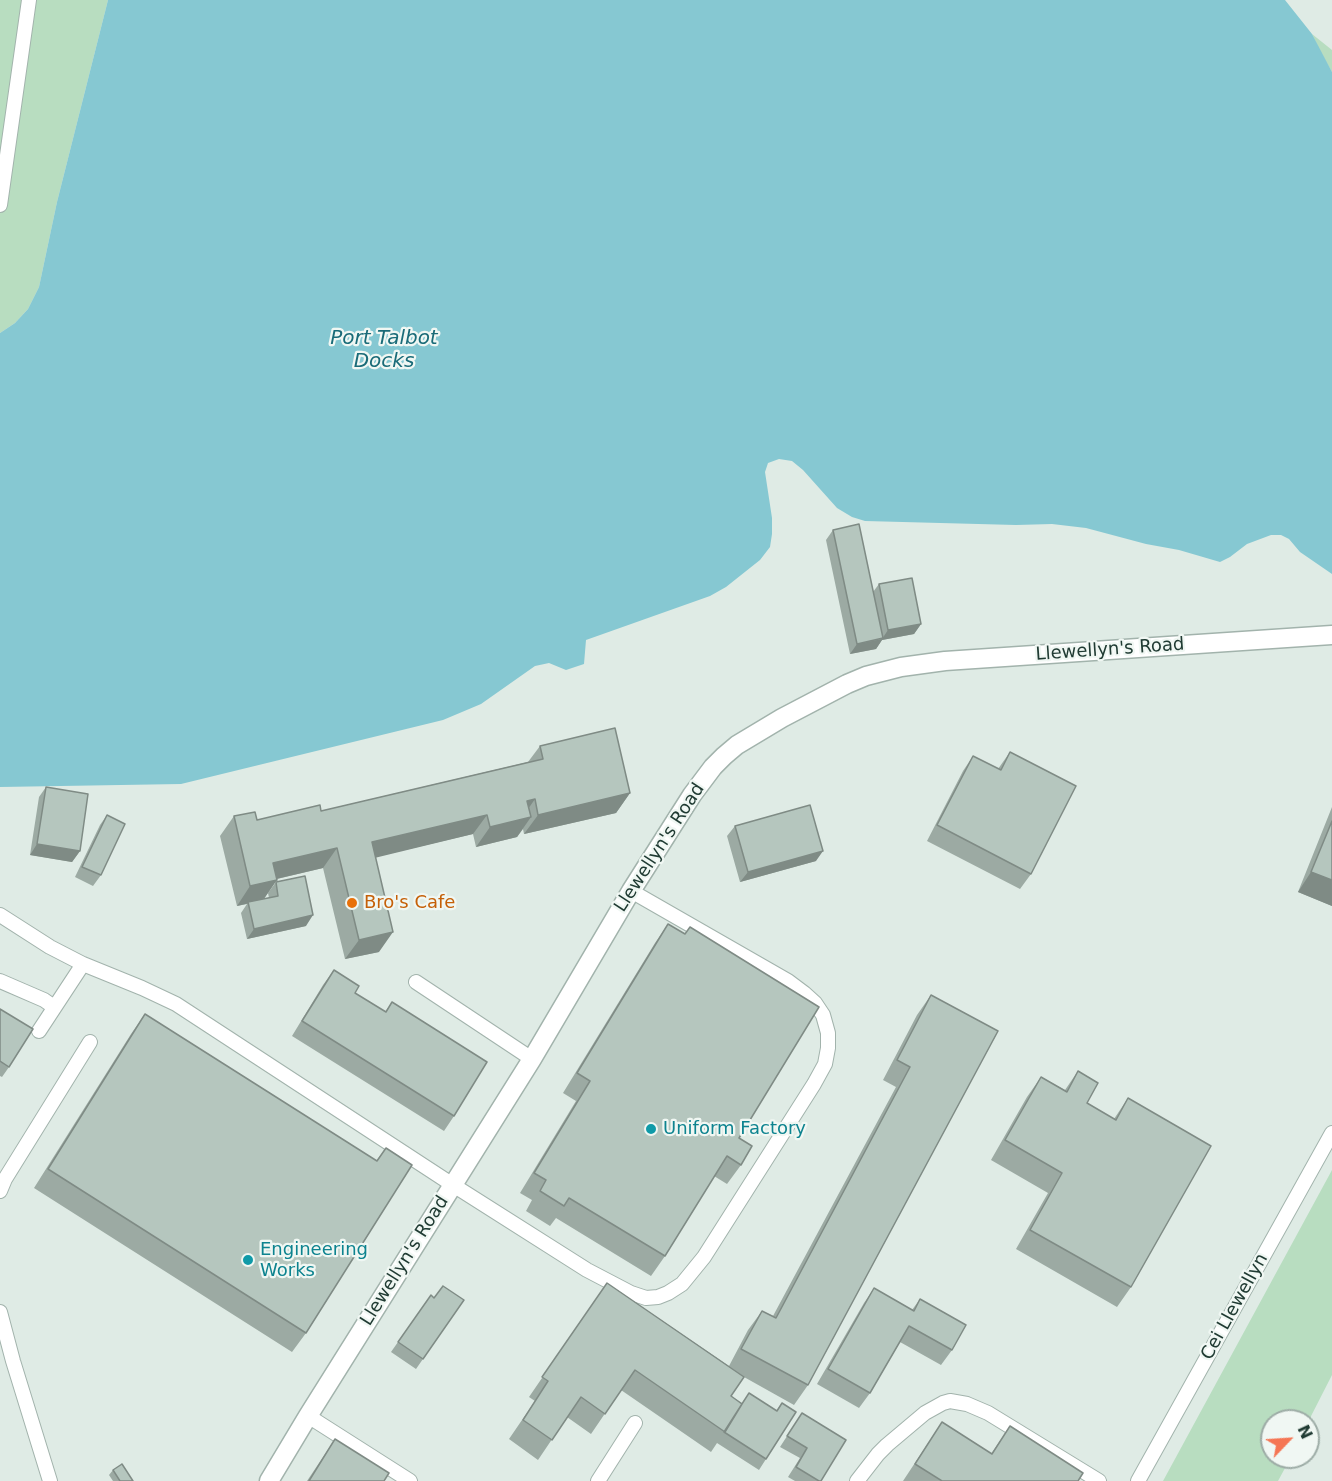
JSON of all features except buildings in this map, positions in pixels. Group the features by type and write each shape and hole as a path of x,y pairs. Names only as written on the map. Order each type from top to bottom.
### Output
{"street":[{"name":"Llewellyn's Road","path":"269,1481 532,1059 631,891 692,795 724,756 759,731 847,684 866,676 901,667 945,661 1332,635"}],"lane":[{"path":"0,205 29,0"},
{"path":"0,915 50,947 83,964 176,1004 587,1270 631,1293 646,1298 658,1297 682,1284 704,1257 814,1084 825,1064 828,1033 823,1015 815,1003 788,981 631,891"},
{"path":"39,1031 83,964"},
{"path":"0,981 44,1000 54,1007"},
{"path":"416,982 532,1059"},
{"path":"0,1191 5,1179 90,1042"},
{"name":"Cei Llewellyn","path":"1138,1481 1332,1133"},
{"path":"0,1312 50,1481"},
{"path":"857,1481 887,1445 925,1413 950,1401 967,1404 988,1413 1099,1481"},
{"path":"308,1416 410,1481"},
{"path":"598,1481 635,1423"}],"green space":[{"path":"0,0 108,0 57,202 39,287 28,309 15,323 0,333"},
{"path":"1312,34 1332,50 1332,72 1321,53"},
{"path":"1332,1170 1332,1375 1315,1409 1260,1409 1260,1469 1284,1469 1278,1481 1163,1481"}],"water":[{"name":"Port Talbot Docks","path":"108,0 1285,0 1312,34 1332,72 1332,574 1300,552 1289,539 1281,535 1271,535 1247,544 1220,562 1086,528 1052,524 865,521 852,517 837,508 792,461 779,459 768,463 765,472 772,534 770,547 760,560 726,587 710,596 586,640 584,664 566,670 549,663 535,666 481,704 443,720 181,784 0,787 0,333 15,323 28,309 39,287 57,202"}],"place":[{"name":"Bro's Cafe","path":"352,903"},
{"name":"Uniform Factory","path":"651,1129"},
{"name":"Engineering Works","path":"248,1260"}]}
